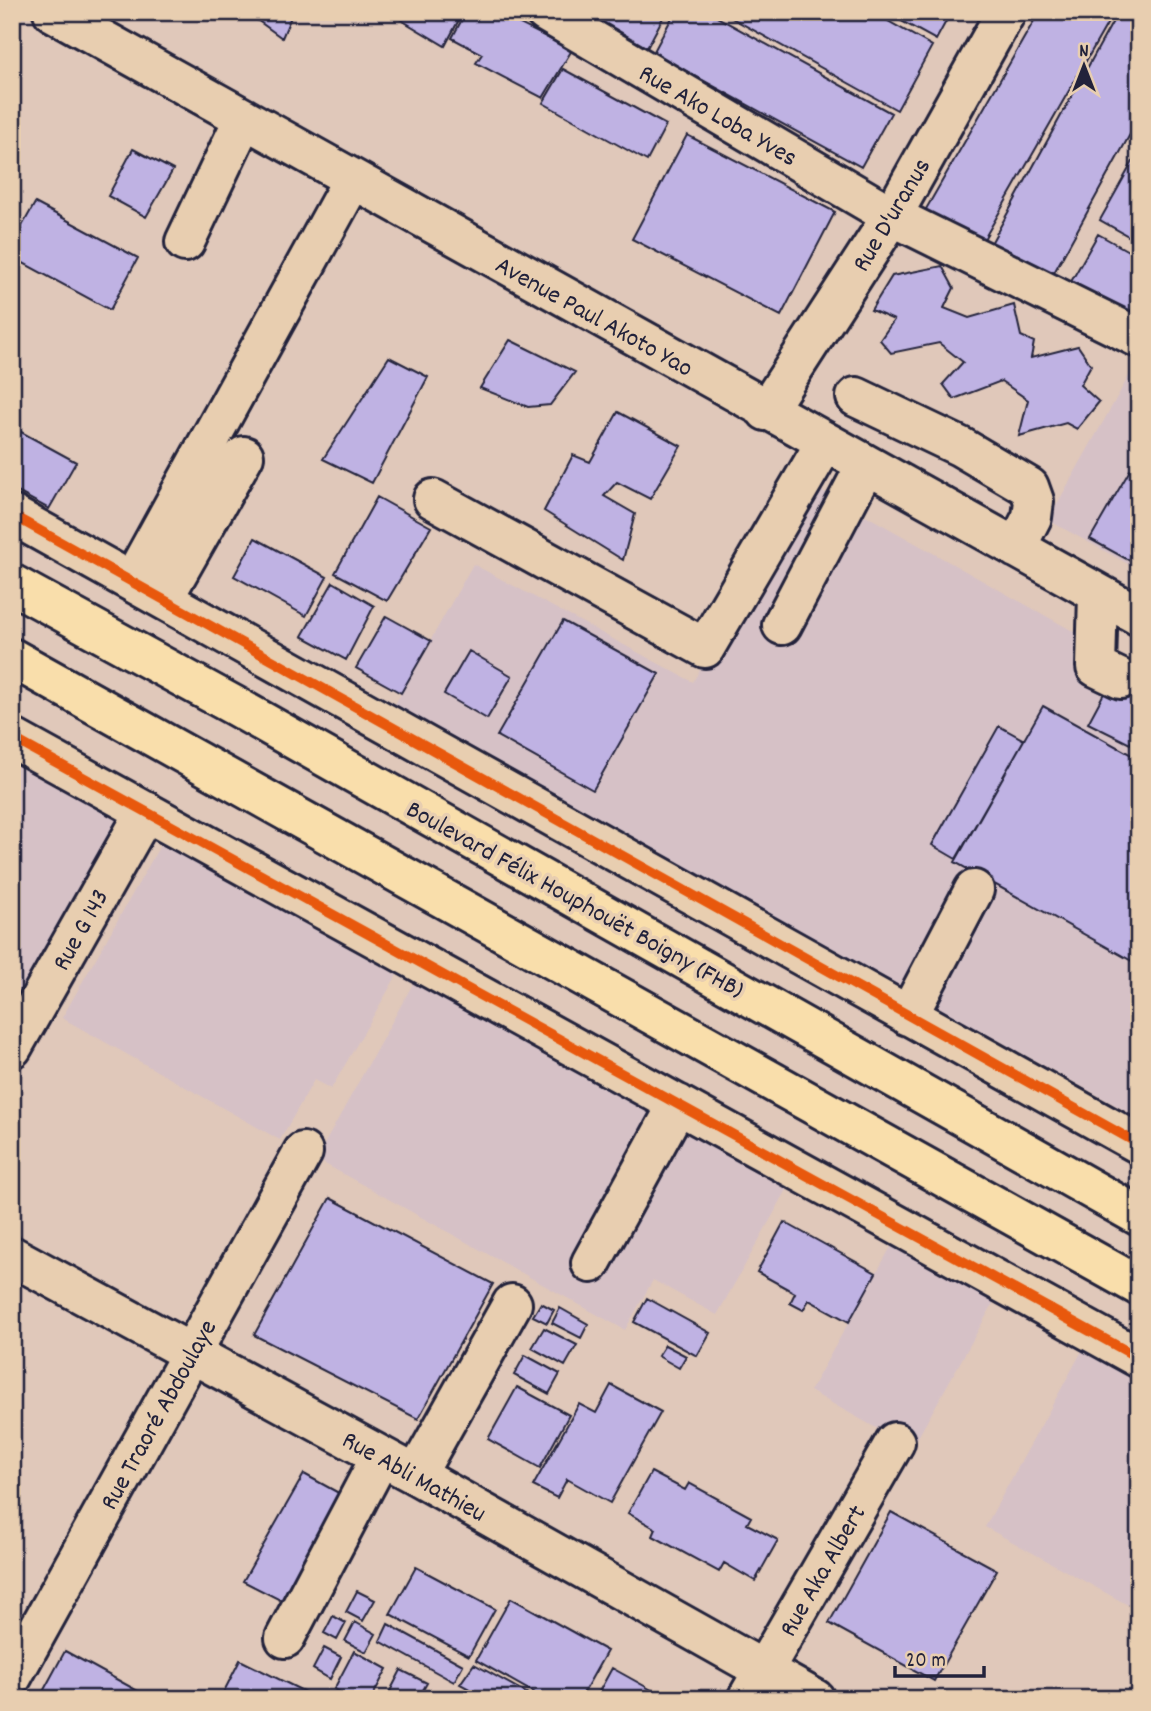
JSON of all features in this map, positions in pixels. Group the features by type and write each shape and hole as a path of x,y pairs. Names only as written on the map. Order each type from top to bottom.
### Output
{"highway":[{"name":"Boulevard Félix Houphouët Boigny (FHB)","path":"12,584 235,706 1139,1216"},
{"path":"12,658 1139,1286"}],"street":[{"name":"Avenue Paul Akoto Yao","path":"53,12 766,411 1139,616"},
{"name":"Rue Ako Loba Yves","path":"545,12 892,216 1139,338"},
{"name":"Rue D'uranus","path":"766,411 892,216 1006,12"},
{"path":"186,242 244,118"},
{"path":"147,590 353,179"},
{"path":"856,397 961,447 1029,487 1034,501 1032,517 1016,548"},
{"path":"433,499 705,648 825,443"},
{"path":"147,590 244,456"},
{"path":"782,625 866,465"},
{"path":"12,515 1139,1143"},
{"path":"1098,594 1096,667 1121,679"},
{"path":"12,738 1139,1359"},
{"name":"Rue G 143","path":"12,1048 146,811"},
{"path":"908,1016 974,890"},
{"path":"591,1263 678,1104"},
{"name":"Rue Traoré Abdoulaye","path":"12,1677 303,1152"},
{"name":"Rue Abli Mathieu","path":"12,1256 416,1475 755,1684 815,1699"},
{"path":"416,1475 512,1304"},
{"name":"Rue Aka Albert","path":"755,1684 895,1442"},
{"path":"285,1637 381,1456"}],"shaded area":[{"path":"1139,358 1139,570 1048,520"},
{"path":"806,482 1139,668 1139,1118 394,706 473,564 693,682"},
{"path":"12,758 119,815 12,1012"},
{"path":"162,842 397,975 331,1089 314,1080 280,1140 62,1018"},
{"path":"415,980 789,1186 717,1315 653,1280 625,1330 316,1159"},
{"path":"892,1245 994,1302 912,1448 810,1391"},
{"path":"1082,1351 1139,1382 1139,1611 985,1527"}],"building":[{"path":"246,12 293,12 282,38"},
{"path":"388,12 463,12 445,46"},
{"path":"466,12 496,12 572,50 543,98 476,63 482,54 452,38"},
{"path":"586,12 666,12 647,48 585,15"},
{"path":"675,12 708,12 891,113 861,167 653,53"},
{"path":"721,12 872,12 932,46 897,110"},
{"path":"885,12 951,12 936,40"},
{"path":"1039,12 1114,12 979,248 922,216"},
{"path":"1118,12 1139,12 1139,118 1050,280 989,247"},
{"path":"563,69 666,125 647,161 543,103"},
{"path":"687,135 835,212 781,316 632,239"},
{"path":"133,149 173,170 146,217 108,196"},
{"path":"1136,156 1139,157 1139,242 1100,220"},
{"path":"35,203 138,258 110,310 12,257 12,244"},
{"path":"1098,234 1139,257 1139,327 1068,287"},
{"path":"942,266 954,288 944,308 969,318 1014,305 1021,336 1034,342 1031,358 1078,346 1091,365 1080,385 1099,402 1077,429 1066,423 1019,436 1028,400 1001,381 954,399 943,384 963,362 939,343 891,353 880,340 894,320 871,310 892,276"},
{"path":"510,340 575,372 550,405 528,407 480,388"},
{"path":"389,357 428,377 372,483 323,459"},
{"path":"618,412 681,446 650,499 617,482 604,496 635,514 623,560 544,511 573,455 590,462"},
{"path":"12,427 76,462 49,509 12,489"},
{"path":"1130,470 1139,475 1139,547 1130,561 1090,539"},
{"path":"377,497 431,527 387,601 335,573"},
{"path":"255,538 327,577 306,616 234,576"},
{"path":"333,582 374,606 346,660 302,636"},
{"path":"386,616 431,641 401,693 356,668"},
{"path":"563,621 659,674 593,790 497,736"},
{"path":"469,651 512,676 487,719 444,694"},
{"path":"1118,667 1139,678 1139,727 1130,744 1088,723"},
{"path":"1043,706 1139,759 1139,965 955,862"},
{"path":"999,726 1024,740 956,859 932,845"},
{"path":"330,1198 493,1284 418,1419 254,1335"},
{"path":"784,1222 876,1273 849,1322 809,1300 803,1310 790,1303 795,1293 757,1272"},
{"path":"647,1298 710,1333 697,1356 634,1322"},
{"path":"541,1303 554,1310 547,1323 533,1316"},
{"path":"560,1308 588,1324 581,1338 552,1323"},
{"path":"544,1328 577,1345 565,1366 532,1348"},
{"path":"665,1345 686,1356 679,1368 658,1356"},
{"path":"525,1355 560,1374 549,1394 514,1375"},
{"path":"611,1385 661,1412 610,1503 567,1479 557,1498 533,1486 579,1404 596,1413"},
{"path":"517,1387 569,1415 540,1468 488,1439"},
{"path":"651,1472 685,1490 689,1483 751,1517 747,1524 778,1540 755,1581 724,1563 719,1572 653,1536 656,1529 628,1513"},
{"path":"304,1474 346,1497 284,1602 243,1581"},
{"path":"891,1512 997,1570 934,1681 829,1623"},
{"path":"416,1567 495,1609 469,1656 390,1614"},
{"path":"357,1591 375,1600 363,1621 346,1612"},
{"path":"511,1598 607,1651 580,1699 545,1699 476,1660"},
{"path":"333,1616 346,1623 337,1640 324,1633"},
{"path":"355,1622 376,1634 366,1652 345,1641"},
{"path":"388,1624 463,1665 454,1682 380,1641"},
{"path":"324,1648 341,1657 330,1679 313,1669"},
{"path":"65,1651 147,1696 146,1699 39,1699"},
{"path":"354,1651 387,1669 371,1699 353,1699 334,1689"},
{"path":"240,1660 319,1699 220,1699"},
{"path":"474,1664 537,1699 488,1699 460,1684"},
{"path":"612,1668 666,1698 595,1699"},
{"path":"401,1670 427,1683 418,1699 386,1699"}],"cycle path":[{"path":"12,515 1139,1144"},
{"path":"12,738 1139,1358"}]}
